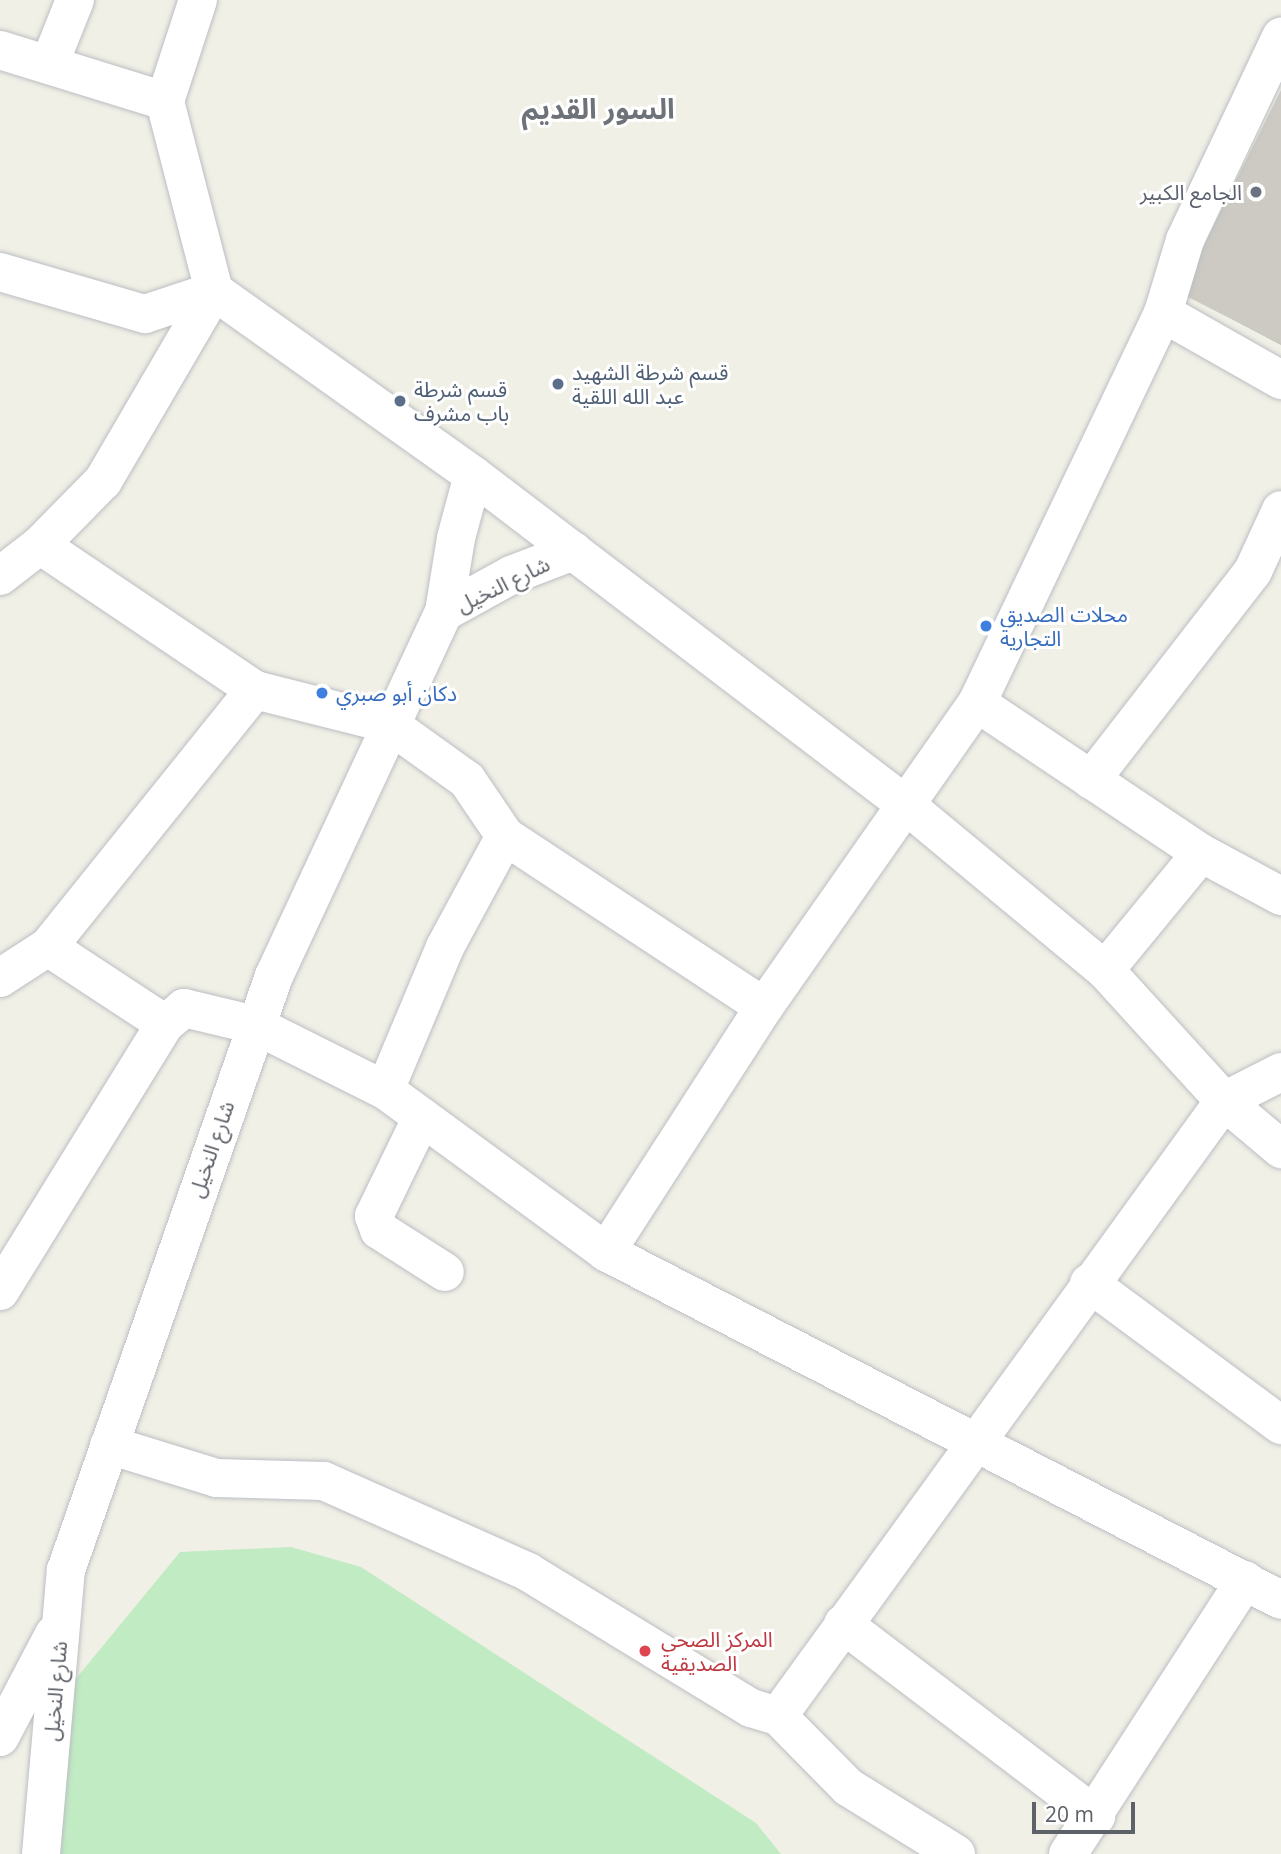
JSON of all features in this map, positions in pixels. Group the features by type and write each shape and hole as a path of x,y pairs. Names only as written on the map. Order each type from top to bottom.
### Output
{"street":[{"path":"48,65 75,0"},
{"path":"198,0 164,101 214,291 473,475 906,805 1105,970 1224,1101 1281,1149"},
{"path":"606,1252 764,1007 977,703 1163,313 1185,240 1281,37"},
{"path":"0,50 164,101"},
{"path":"0,272 145,314 214,291"},
{"path":"0,576 40,545 103,481 214,291"},
{"path":"1163,313 1281,380"},
{"path":"444,612 456,538 473,475"},
{"path":"1091,780 1253,571 1281,510"},
{"path":"40,545 255,691 389,724 467,779 505,836 764,1007"},
{"name":"شارع النخيل","path":"41,1854 66,1570 254,1025 389,724 444,612 511,575 574,551"},
{"path":"0,978 48,947 255,691"},
{"path":"977,703 1201,853 1281,896"},
{"path":"385,1090 445,947 505,836"},
{"path":"1105,970 1201,853"},
{"path":"48,947 165,1024"},
{"path":"0,1291 165,1024 184,1008 254,1025 385,1090 606,1252 975,1446 1281,1600"},
{"path":"778,1716 975,1446 1089,1283 1224,1101 1281,1072"},
{"path":"422,1117 374,1216 379,1230 445,1272"},
{"path":"1089,1283 1281,1425"},
{"path":"108,1444 216,1478 324,1481 528,1572 751,1708 778,1716 848,1787 956,1854"},
{"path":"1068,1854 1096,1816 1245,1580"},
{"path":"0,1737 61,1619"},
{"path":"843,1624 1096,1816"}],"green space":[{"path":"291,1547 361,1567 756,1823 781,1854 53,1854 74,1681 180,1552"}],"building":[{"name":"الجامع الكبير","path":"1281,90 1281,344 1180,293"}],"place":[{"name":"الجامع الكبير","path":"1256,192"},
{"name":"قسم شرطة الشهيد عبد الله اللقية","path":"558,384"},
{"name":"قسم شرطة باب مشرف","path":"400,401"},
{"name":"محلات الصديق التجارية","path":"986,626"},
{"name":"دكان أبو صبري","path":"322,693"},
{"name":"المركز الصحي الصديقية","path":"645,1651"}],"district":[{"name":"السور القديم","path":"598,108"}]}
